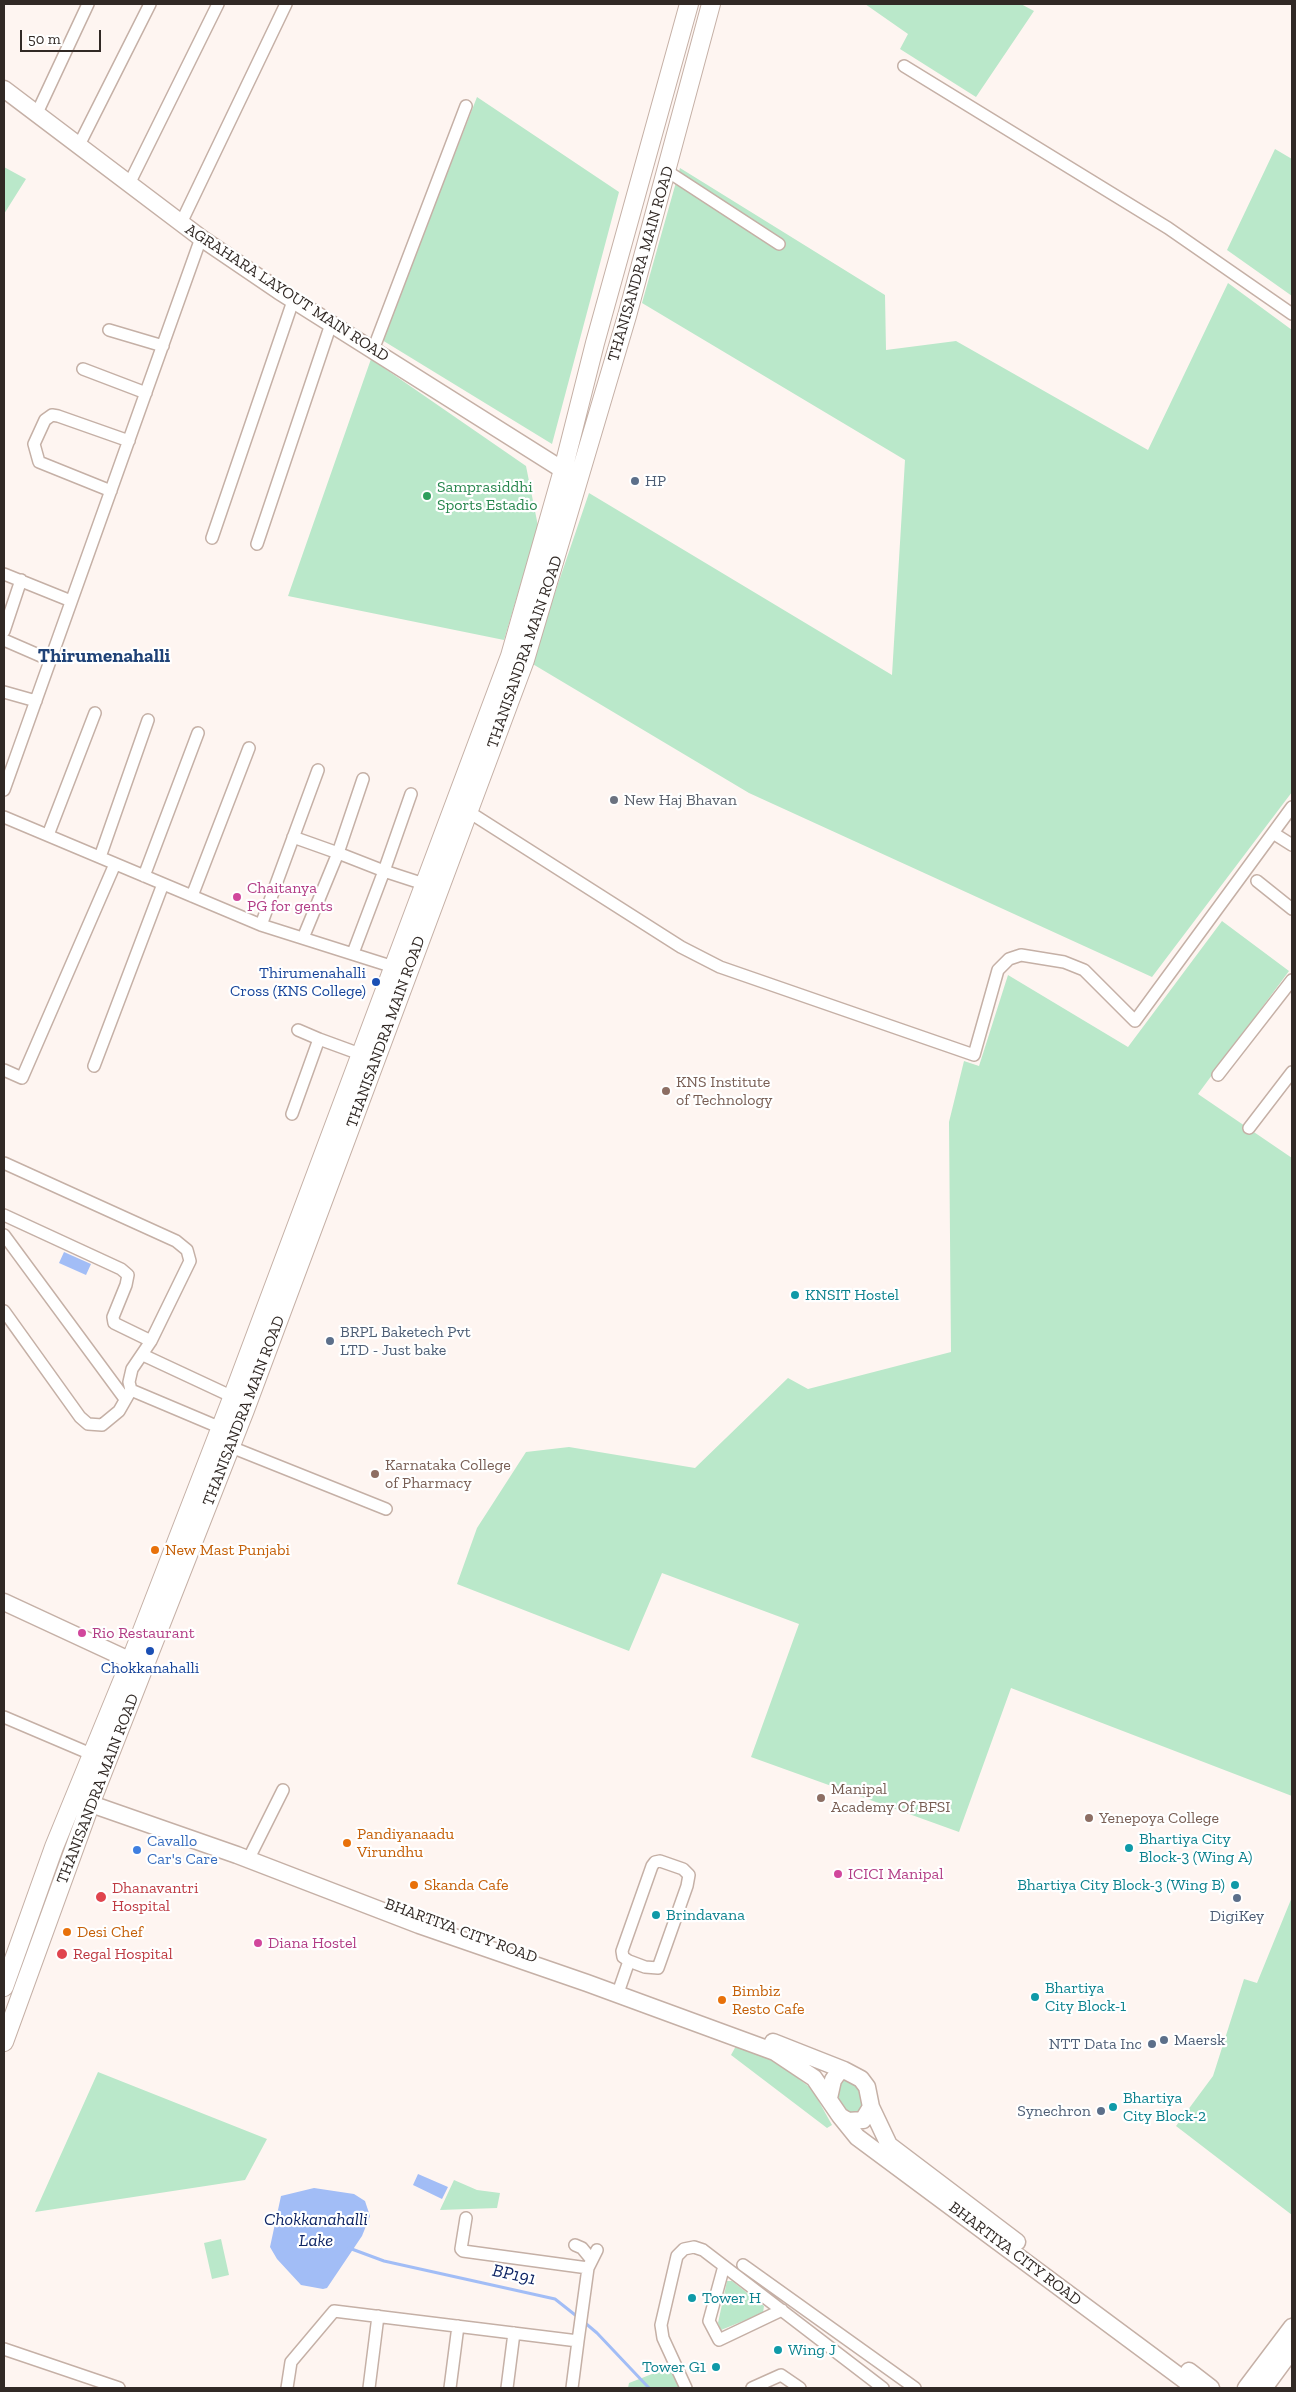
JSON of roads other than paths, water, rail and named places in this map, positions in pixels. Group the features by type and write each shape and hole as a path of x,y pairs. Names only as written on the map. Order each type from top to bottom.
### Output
{"main road":[{"name":"THANISANDRA MAIN ROAD","path":"4,1987 84,1797 137,1664 231,1447 401,969 424,884 510,656 563,470 597,333 689,4"},
{"name":"THANISANDRA MAIN ROAD","path":"4,2042 84,1797 91,1754 137,1664 221,1428 360,1054 401,969 469,812 526,660 580,481 667,171 711,4"}],"street":[{"path":"37,113 88,4"},
{"path":"79,145 150,4"},
{"path":"129,184 218,4"},
{"path":"181,223 286,4"},
{"path":"904,66 1168,228 1292,314"},
{"name":"AGRAHARA LAYOUT MAIN ROAD","path":"4,89 201,238 331,324 580,481"},
{"path":"373,350 466,106"},
{"path":"667,171 779,244"},
{"path":"4,790 7,773 36,701 201,238"},
{"path":"212,538 294,300"},
{"path":"257,544 331,324"},
{"path":"109,330 163,346"},
{"path":"83,369 146,393"},
{"path":"111,491 39,462 34,444 45,420 52,416 58,416 129,441"},
{"path":"4,574 71,601"},
{"path":"4,631 21,580"},
{"path":"4,640 50,660"},
{"path":"4,692 36,701"},
{"path":"48,835 95,713"},
{"path":"100,857 148,720"},
{"path":"144,876 198,733"},
{"path":"192,896 249,748"},
{"path":"261,925 318,770"},
{"path":"303,938 338,853 363,778"},
{"path":"352,954 411,794"},
{"path":"469,812 681,946 720,967 974,1055 998,970 1009,959 1021,955 1064,962 1084,970 1135,1021 1292,807"},
{"path":"4,817 261,925 401,969"},
{"path":"1273,833 1292,845"},
{"path":"294,837 424,884"},
{"path":"4,1070 22,1078 115,864"},
{"path":"1257,881 1292,908"},
{"path":"94,1066 163,884"},
{"path":"1218,1075 1292,980"},
{"path":"298,1030 360,1054"},
{"path":"292,1114 319,1039"},
{"path":"1249,1128 1292,1072"},
{"path":"4,1163 176,1241 187,1250 190,1261 151,1341 132,1369 128,1394 119,1411 102,1425 88,1424 80,1417 4,1311"},
{"path":"4,1215 121,1269 128,1275 126,1285 112,1317 114,1323 151,1341"},
{"path":"4,1235 128,1394 221,1428"},
{"path":"143,1354 233,1397"},
{"path":"231,1447 386,1509"},
{"path":"4,1602 137,1664"},
{"path":"4,1717 91,1754"},
{"path":"250,1856 283,1790"},
{"name":"BHARTIYA CITY ROAD","path":"84,1797 250,1856 303,1877"},
{"name":"BHARTIYA CITY ROAD","path":"84,1797 775,2052 814,2078 857,2137 1194,2388"},
{"path":"660,1861 683,1869 688,1875 687,1886 658,1968 645,1967 629,1961 623,1958 622,1951 652,1866 655,1862 660,1861"},
{"name":"BHARTIYA CITY ROAD","path":"420,1921 726,2024 844,2070 862,2079 867,2087 871,2108 889,2145 1211,2388"},
{"path":"620,1987 629,1961"},
{"path":"829,2098 833,2080 844,2070"},
{"path":"840,2116 848,2122 859,2122 867,2116 871,2108"},
{"path":"466,2218 461,2249 463,2251 592,2259"},
{"path":"575,2245 582,2248 592,2259"},
{"path":"686,2388 662,2331 662,2319 677,2256 684,2249 698,2248 884,2388"},
{"path":"572,2388 581,2320 592,2259"},
{"path":"742,2265 915,2388"},
{"path":"724,2266 710,2321 719,2340 782,2310"},
{"path":"287,2388 291,2362 334,2311 578,2341"},
{"path":"369,2388 378,2316"},
{"path":"450,2388 458,2326"},
{"path":"1246,2388 1292,2327"},
{"path":"507,2388 514,2333"},
{"path":"4,2349 119,2388"},
{"path":"1264,2388 1292,2350"},
{"path":"752,2388 780,2375 800,2388"}],"water":[{"path":"64,1252 91,1264 86,1275 59,1263"},
{"path":"418,2174 448,2187 442,2199 413,2185"},
{"name":"Chokkanahalli Lake","path":"314,2188 354,2194 365,2201 370,2216 362,2236 327,2288 323,2289 301,2285 277,2259 270,2247 281,2196"}],"waterway":[{"name":"BP191","path":"349,2248 384,2261 555,2299 579,2318"},
{"name":"BP191","path":"584,2322 597,2333 649,2388"}],"place":[{"name":"HP","path":"635,481"},
{"name":"Samprasiddhi Sports Estadio","path":"427,496"},
{"name":"New Haj Bhavan","path":"614,800"},
{"name":"Chaitanya PG for gents","path":"237,897"},
{"name":"Thirumenahalli Cross (KNS College)","path":"376,982"},
{"name":"KNS Institute of Technology","path":"666,1091"},
{"name":"KNSIT Hostel","path":"795,1295"},
{"name":"BRPL Baketech Pvt LTD - Just bake","path":"330,1341"},
{"name":"Karnataka College of Pharmacy","path":"375,1474"},
{"name":"New Mast Punjabi","path":"155,1550"},
{"name":"Rio Restaurant","path":"82,1633"},
{"name":"Chokkanahalli","path":"150,1651"},
{"name":"Manipal Academy Of BFSI","path":"821,1798"},
{"name":"Yenepoya College","path":"1089,1818"},
{"name":"Pandiyanaadu Virundhu","path":"347,1843"},
{"name":"Bhartiya City Block-3 (Wing A)","path":"1129,1848"},
{"name":"Cavallo Car's Care","path":"137,1850"},
{"name":"ICICI Manipal","path":"838,1874"},
{"name":"Skanda Cafe","path":"414,1885"},
{"name":"Bhartiya City Block-3 (Wing B)","path":"1235,1885"},
{"name":"Dhanavantri Hospital","path":"101,1897"},
{"name":"DigiKey","path":"1237,1898"},
{"name":"Brindavana","path":"656,1915"},
{"name":"Desi Chef","path":"67,1932"},
{"name":"Diana Hostel","path":"258,1943"},
{"name":"Regal Hospital","path":"62,1954"},
{"name":"Bhartiya City Block-1","path":"1035,1997"},
{"name":"Bimbiz Resto Cafe","path":"722,2000"},
{"name":"Maersk","path":"1164,2040"},
{"name":"NTT Data Inc","path":"1152,2044"},
{"name":"Bhartiya City Block-2","path":"1113,2107"},
{"name":"Synechron","path":"1101,2111"},
{"name":"Tower H","path":"692,2298"},
{"name":"Wing J","path":"778,2350"},
{"name":"Tower G1","path":"716,2367"}],"district":[{"name":"Thirumenahalli","path":"104,657"}]}
